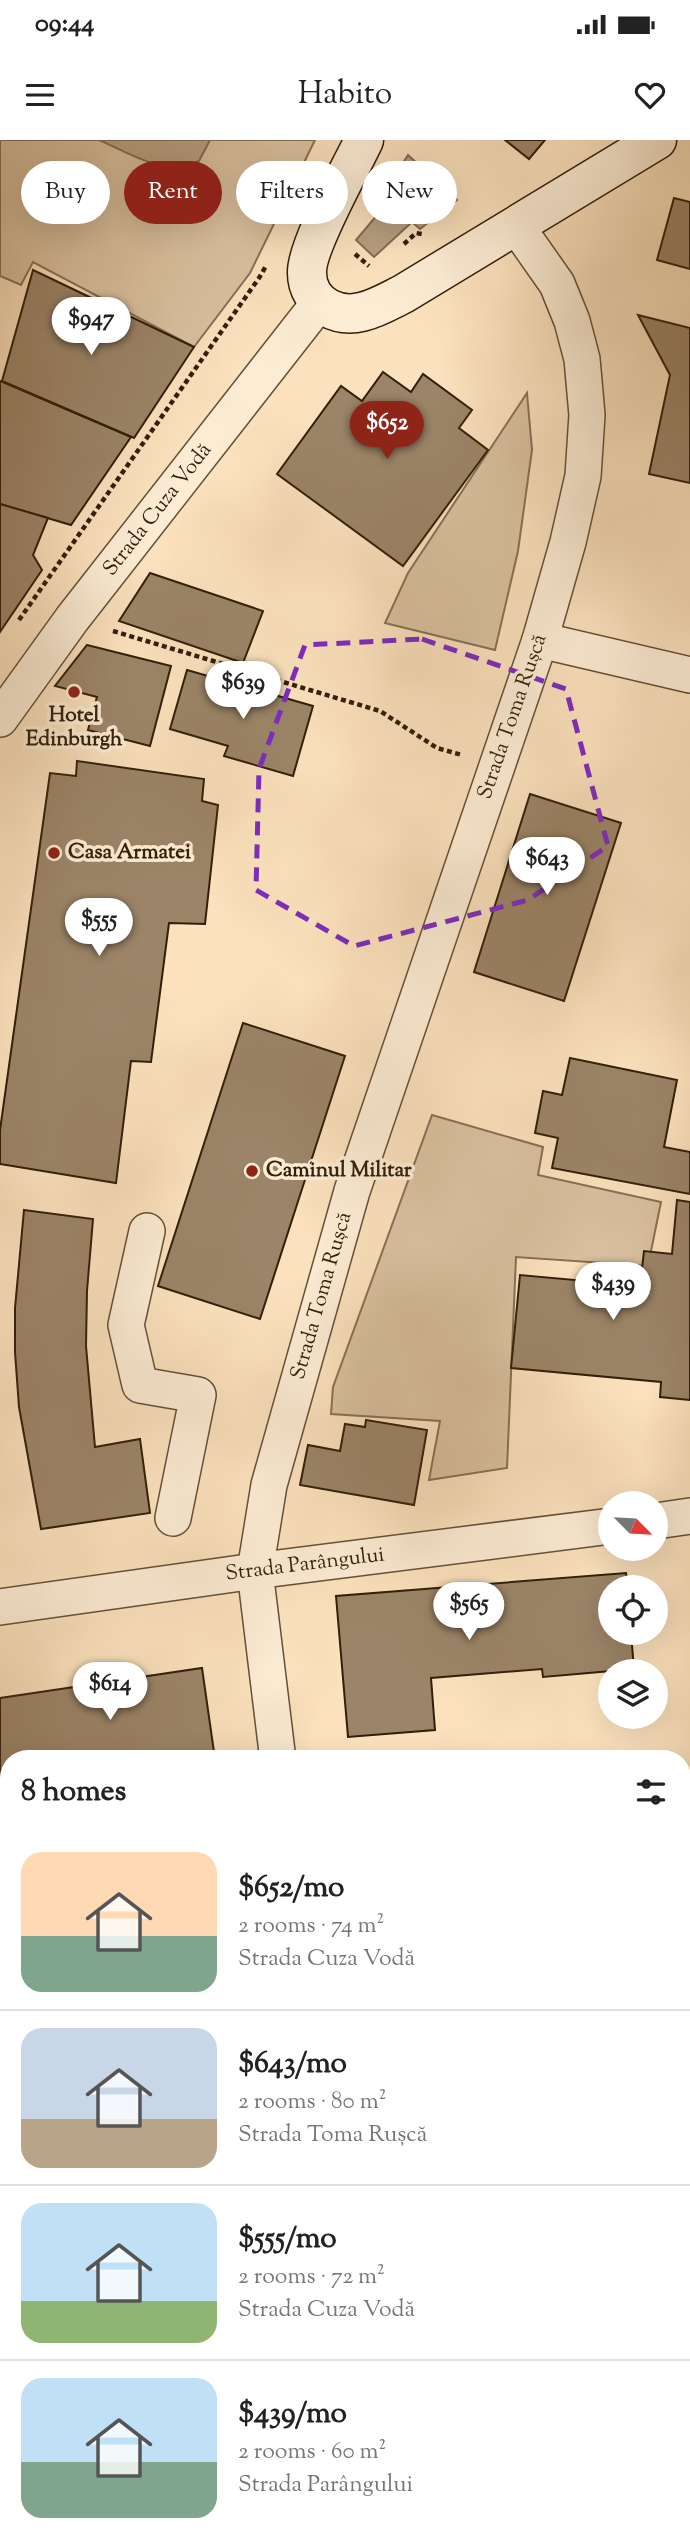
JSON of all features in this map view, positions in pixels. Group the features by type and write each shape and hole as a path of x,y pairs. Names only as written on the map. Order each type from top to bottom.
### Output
{"main road":[{"path":"364,140 313,246 307,271 309,288 319,303 336,312 355,314 375,308 517,227 657,140"}],"street":[{"name":"Strada Toma Rușcă","path":"277,1750 255,1571 269,1485 352,1191 540,640 568,542 583,476 587,415 582,359 572,321 557,284 517,227"},
{"name":"Strada Cuza Vodă","path":"0,719 72,619 319,303"},
{"path":"540,640 690,676"},
{"path":"147,1231 126,1325 140,1385 198,1395 173,1518"},
{"path":"668,1519 690,1516"},
{"name":"Strada Parângului","path":"0,1607 255,1571 598,1528"}],"path":[{"path":"397,249 416,233 433,237"},
{"path":"347,246 366,266 379,266"},
{"path":"16,625 260,278 271,254"},
{"path":"72,619 380,711 437,748 496,764"}],"highlighted area":[{"path":"422,639 566,689 608,846 528,900 354,946 256,890 259,769 305,645"}],"shaded area":[{"path":"0,140 315,140 305,161 236,161 236,224 274,224 250,273 194,347 33,262 21,285 0,276"},
{"path":"99,140 210,140 199,161 146,161"},
{"path":"408,155 415,161 404,161"},
{"path":"370,224 410,224 374,257 356,240"},
{"path":"527,393 532,450 518,551 495,650 385,623 408,573"},
{"path":"432,1115 543,1147 538,1175 661,1202 648,1266 516,1257 507,1468 429,1480 440,1421 331,1414 333,1387"}],"building":[{"path":"505,140 545,140 529,159"},
{"path":"674,198 690,202 690,269 657,260"},
{"path":"33,270 194,347 134,438 2,381"},
{"path":"638,315 690,328 690,483 649,474 670,375"},
{"path":"383,372 411,392 423,374 472,410 459,428 488,450 403,566 277,474 341,386 362,401"},
{"path":"0,381 131,437 71,525 0,504"},
{"path":"0,504 48,518 33,555 42,570 0,632"},
{"path":"150,573 263,611 243,663 119,621"},
{"path":"87,645 171,666 150,746 88,730 97,697 55,686"},
{"path":"187,670 313,706 293,776 224,756 228,746 170,729"},
{"path":"77,761 204,779 202,801 218,805 205,924 169,923 151,1062 131,1061 116,1183 0,1164 0,1130 50,773 76,776"},
{"path":"530,794 621,823 564,1001 474,972"},
{"name":"Caminul Militar","path":"243,1023 345,1056 260,1319 158,1286"},
{"path":"570,1058 677,1080 664,1147 690,1152 690,1194 552,1168 558,1138 535,1133 543,1091 562,1095"},
{"path":"677,1200 690,1202 690,1400 660,1397 661,1382 511,1368 520,1275 640,1286 644,1251 672,1254"},
{"path":"24,1210 93,1219 86,1346 95,1447 140,1439 150,1513 41,1529 19,1407 15,1352 15,1308"},
{"path":"366,1420 427,1430 414,1505 300,1485 308,1445 340,1451 345,1424 365,1427"},
{"path":"598,1575 598,1645 632,1645 633,1659 598,1659 598,1672 543,1677 542,1669 431,1678 435,1730 348,1737 336,1596"},
{"path":"202,1668 214,1750 0,1750 0,1698"}],"place":[{"name":"Hotel Edinburgh","path":"74,692"},
{"name":"Casa Armatei","path":"54,853"},
{"name":"Caminul Militar","path":"252,1171"}]}
